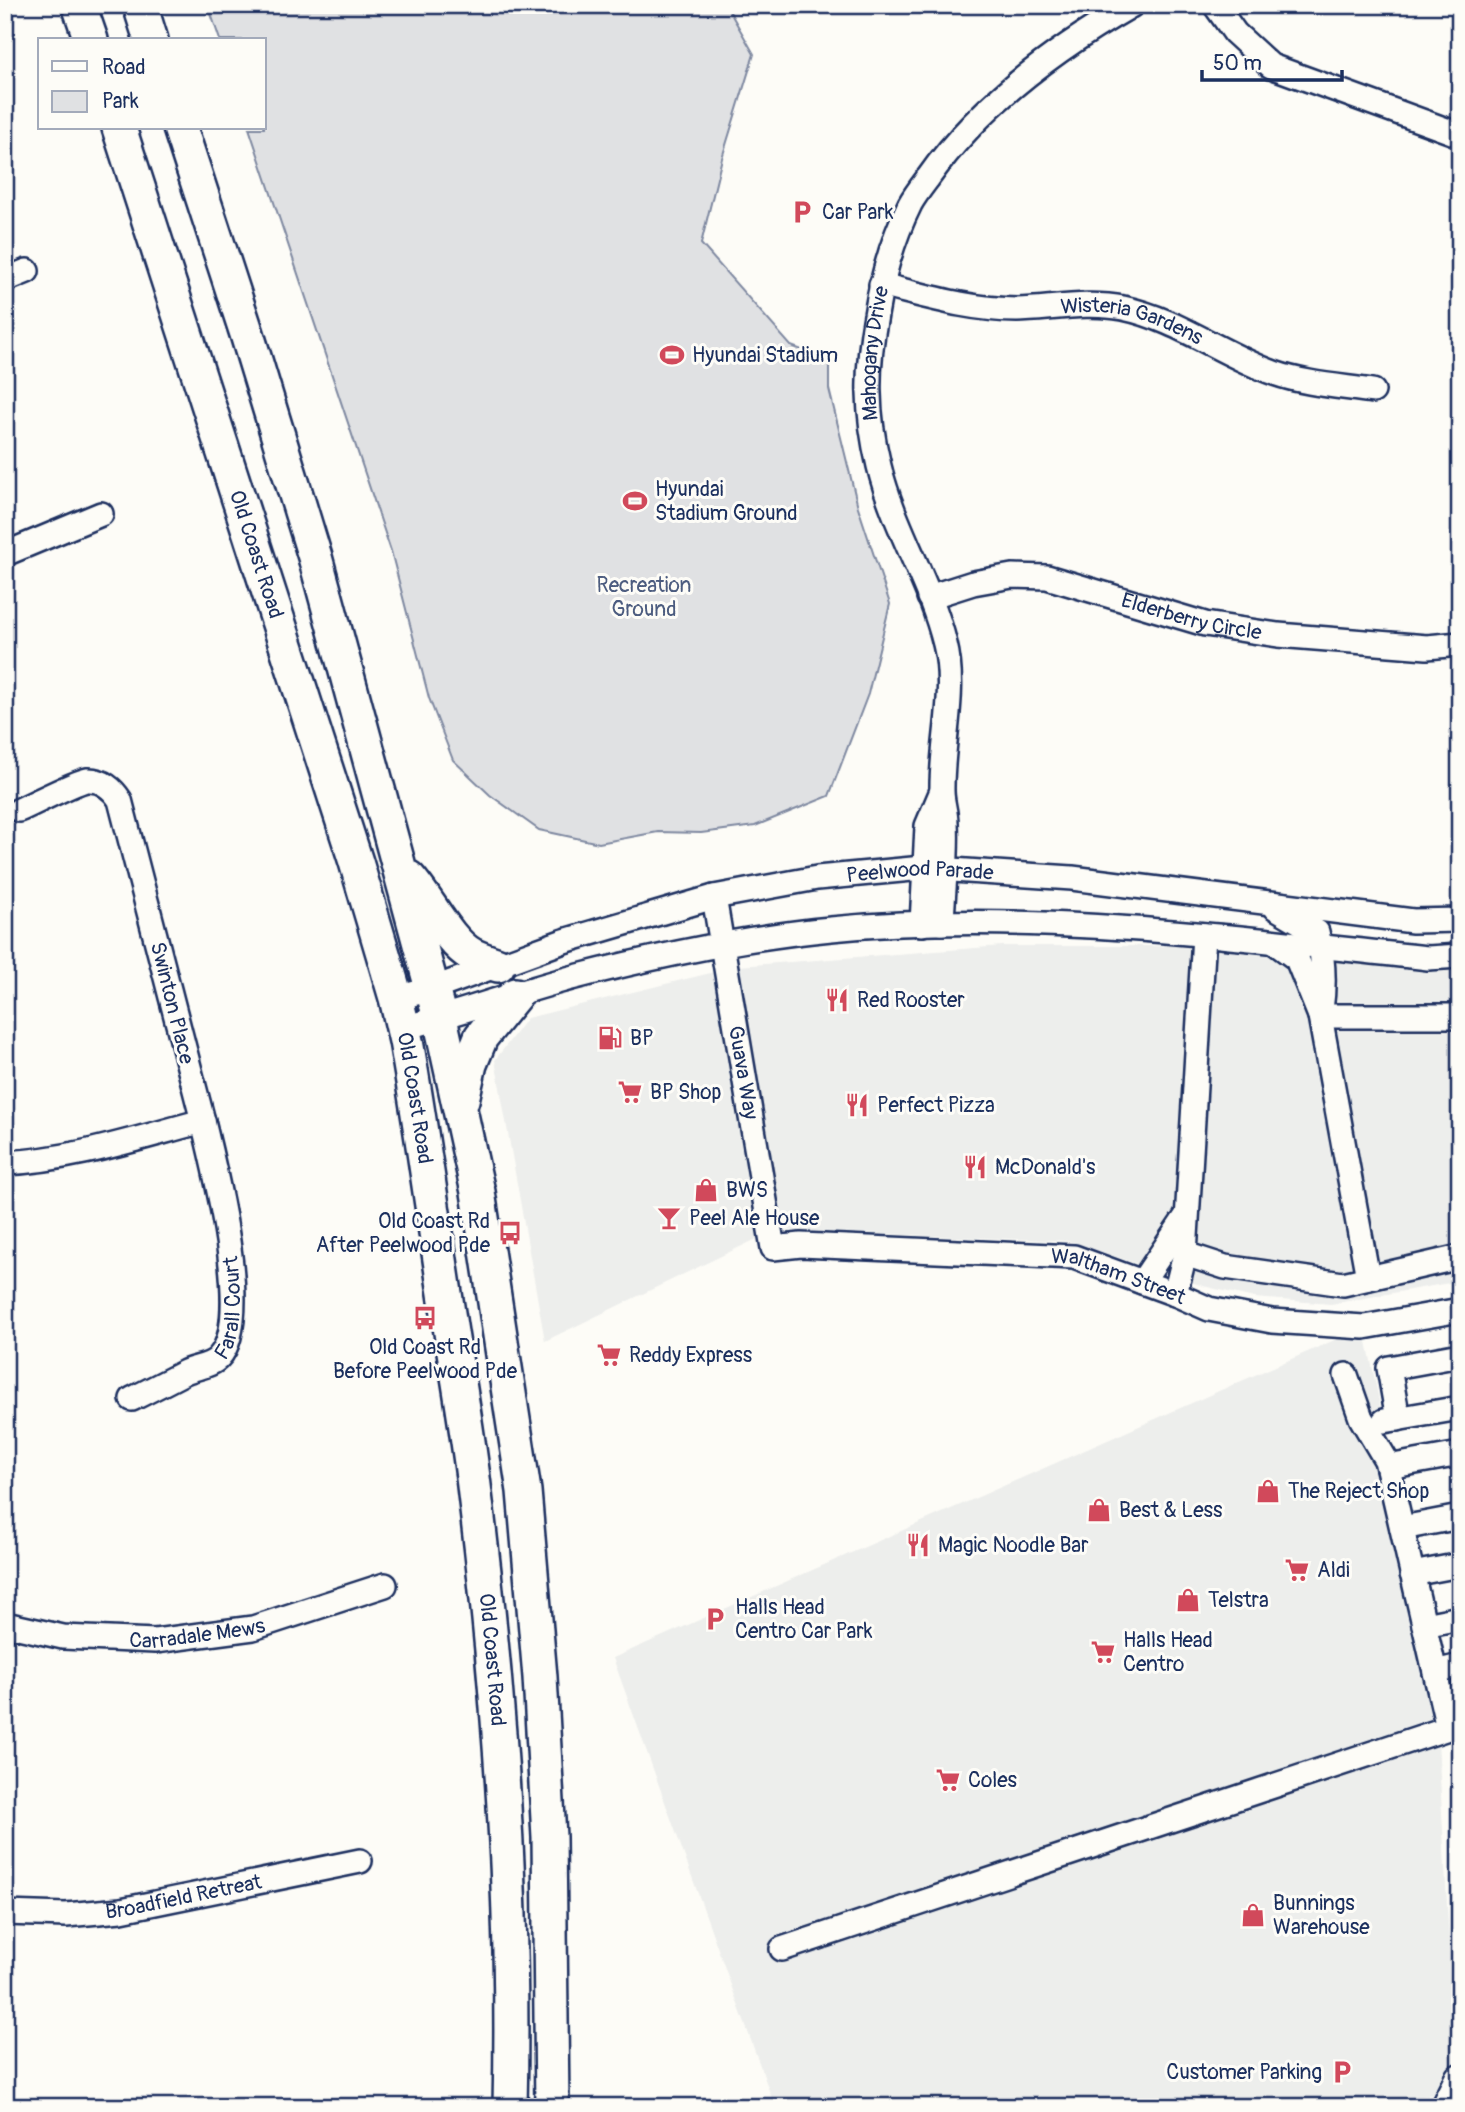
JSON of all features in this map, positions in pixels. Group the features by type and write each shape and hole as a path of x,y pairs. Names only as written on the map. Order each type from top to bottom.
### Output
{"highway":[{"path":"79,5 89,38"},
{"path":"139,5 150,38"},
{"name":"Old Coast Road","path":"120,130 356,862 399,1013 475,1493 485,1588 500,1740 509,1882 512,2027 510,2107"},
{"name":"Old Coast Road","path":"181,130 316,557 436,1003 478,1192 524,1492 540,1677 549,1824 552,2107"},
{"path":"400,868 424,894 458,945 472,955 498,965"},
{"path":"460,1111 470,1063 481,1037 515,995"}],"main road":[{"path":"1446,2107 1460,2079"}],"street":[{"name":"Mahogany Drive","path":"932,923 934,868 926,826 942,793 949,696 946,646 929,597 894,518 869,421 867,386 881,285 910,203 967,128 1060,52 1132,5"},
{"path":"1215,5 1235,33 1271,66 1460,135"},
{"path":"5,280 27,271"},
{"name":"Wisteria Gardens","path":"881,285 983,309 1120,307 1154,316 1244,361 1275,373 1305,381 1373,391"},
{"path":"5,554 101,514"},
{"name":"Elderberry Circle","path":"929,597 973,583 1012,576 1047,577 1205,624 1278,635 1426,647 1460,644"},
{"name":"Swinton Place","path":"19,810 88,780 113,789 120,800 203,1121"},
{"name":"Peelwood Parade","path":"436,1003 498,965 564,941 714,897 817,878 934,868 1072,878 1413,920 1460,920"},
{"name":"Guava Way","path":"714,897 773,1248"},
{"path":"1261,901 1317,932 1321,947 1324,988 1320,1016"},
{"name":"Peelwood Parade","path":"399,1013 436,1003 515,995 575,977 721,945 830,929 932,923 1070,925 1428,957 1460,956"},
{"path":"1175,1294 1185,1254 1204,935"},
{"path":"1274,942 1297,959 1320,1016 1368,1278"},
{"path":"1320,1016 1460,1016"},
{"path":"5,1163 80,1153 203,1121"},
{"name":"Farall Court","path":"132,1399 218,1359 228,1344 232,1323 232,1265 223,1202 203,1121"},
{"path":"1142,1282 1186,1215"},
{"name":"Waltham Street","path":"773,1248 801,1245 1074,1257 1209,1309 1245,1317 1343,1327 1364,1327 1460,1310"},
{"path":"1185,1254 1225,1267 1343,1284 1460,1257"},
{"path":"1398,1419 1389,1368 1460,1355"},
{"path":"782,1949 1448,1728 1388,1467 1365,1425 1346,1375"},
{"path":"1365,1425 1460,1408"},
{"path":"1388,1467 1460,1454"},
{"path":"1402,1528 1460,1517"},
{"path":"1412,1574 1460,1565"},
{"name":"Carradale Mews","path":"5,1624 63,1637 155,1641 253,1628 384,1585"},
{"path":"1424,1625 1460,1618"},
{"path":"1435,1672 1460,1666"},
{"name":"Broadfield Retreat","path":"5,1913 66,1914 121,1910 360,1861"}],"shaded area":[{"path":"1002,946 1219,946 1460,968 1460,1281 1331,1304 1254,1298 1203,1286 1069,1241 775,1230 545,1341 495,1060 527,1018 739,966"},
{"path":"1364,1327 1434,1668 1457,2085 1392,2107 775,2107 613,1658"}],"green space":[{"name":"Recreation Ground","path":"208,5 726,5 754,54 722,158 701,244 791,346 829,360 829,389 858,507 890,604 868,694 829,796 755,826 701,833 658,832 599,843 539,830 490,795 453,760 429,698 391,551 250,130 266,130 266,38 219,38"}],"place":[{"name":"Car Park","path":"802,212"},
{"name":"Hyundai Stadium","path":"672,355"},
{"name":"Hyundai Stadium Ground","path":"635,501"},
{"name":"Red Rooster","path":"837,1000"},
{"name":"BP","path":"610,1038"},
{"name":"BP Shop","path":"630,1092"},
{"name":"Perfect Pizza","path":"857,1105"},
{"name":"McDonald's","path":"975,1167"},
{"name":"BWS","path":"706,1190"},
{"name":"Peel Ale House","path":"669,1218"},
{"name":"Old Coast Rd After Peelwood Pde","path":"510,1233"},
{"name":"Old Coast Rd Before Peelwood Pde","path":"425,1318"},
{"name":"Reddy Express","path":"609,1355"},
{"name":"The Reject Shop","path":"1268,1491"},
{"name":"Best & Less","path":"1099,1510"},
{"name":"Magic Noodle Bar","path":"918,1545"},
{"name":"Aldi","path":"1297,1570"},
{"name":"Telstra","path":"1188,1600"},
{"name":"Halls Head Centro Car Park","path":"715,1619"},
{"name":"Halls Head Centro","path":"1103,1652"},
{"name":"Coles","path":"948,1780"},
{"name":"Bunnings Warehouse","path":"1253,1915"},
{"name":"Customer Parking","path":"1342,2072"}]}
